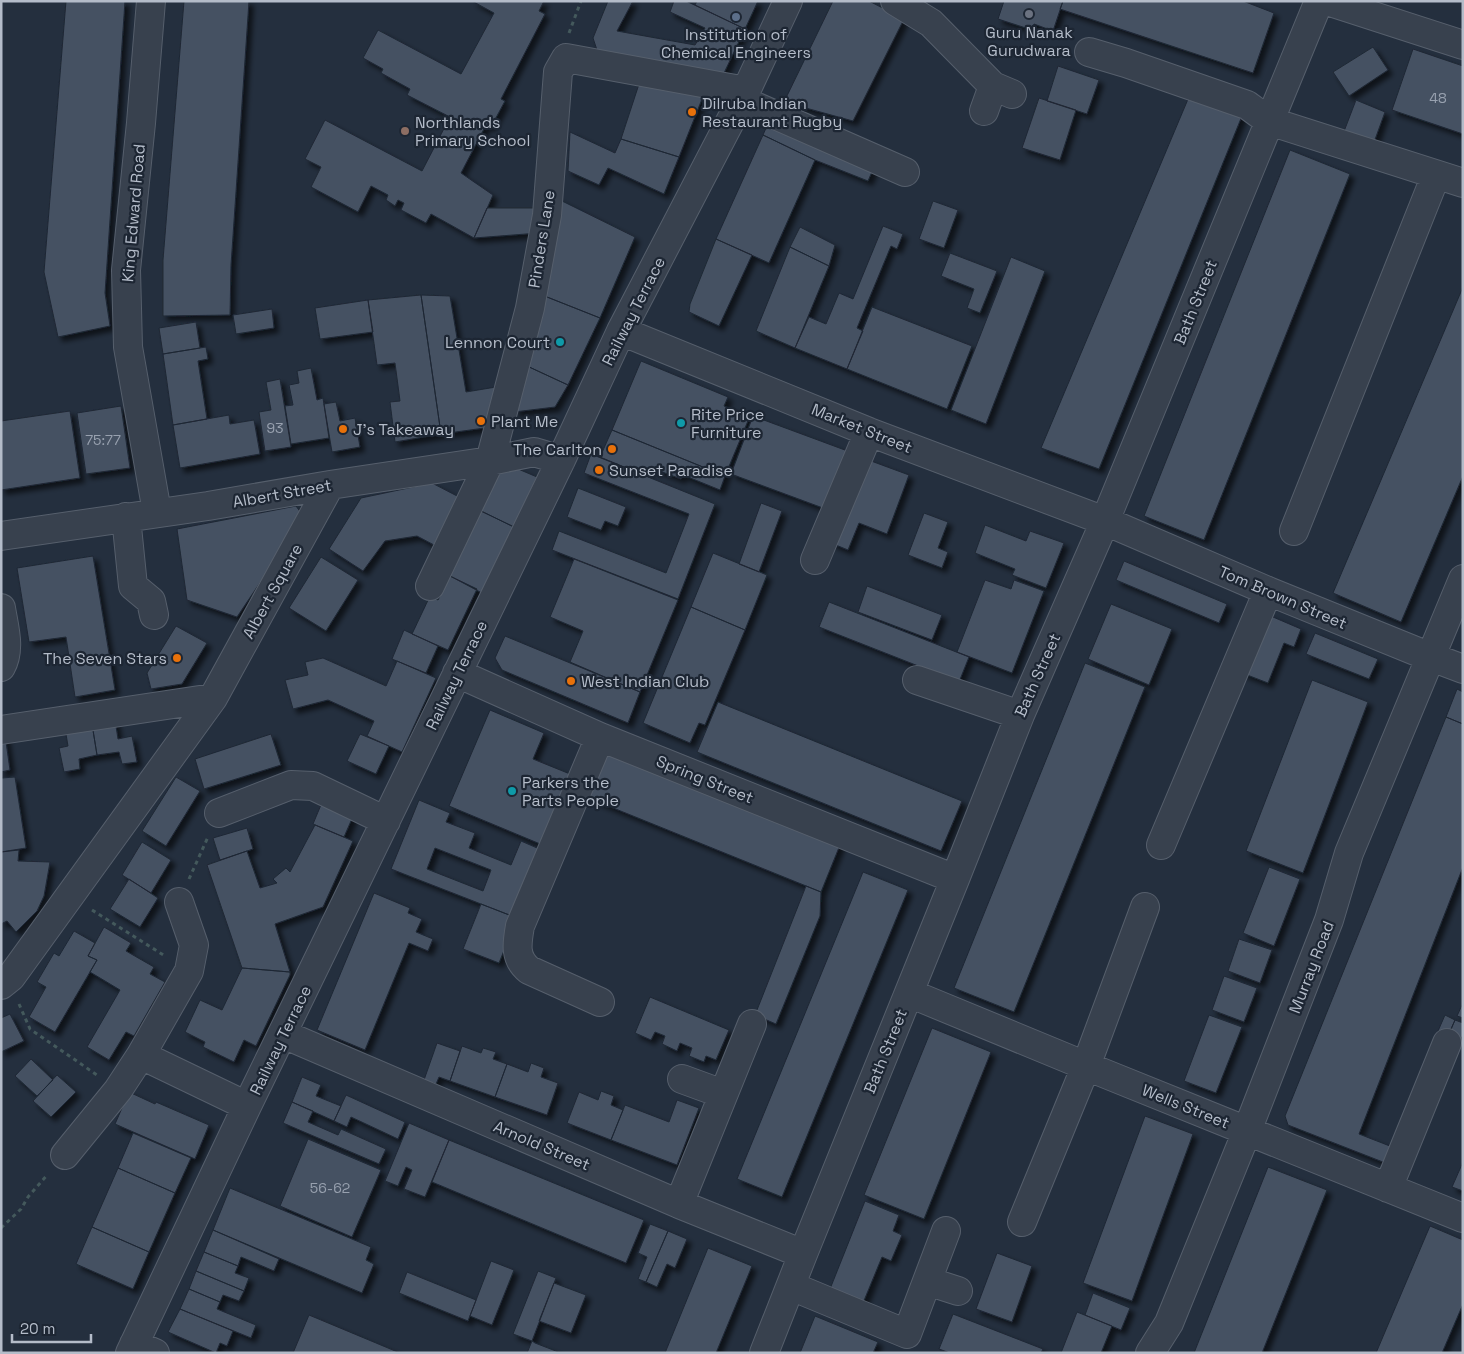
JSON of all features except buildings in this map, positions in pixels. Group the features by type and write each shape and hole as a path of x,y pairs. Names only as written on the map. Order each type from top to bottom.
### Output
{"street":[{"name":"King Edward Road","path":"151,1 142,123 126,270 128,347 157,512"},
{"name":"Railway Terrace","path":"140,1350 247,1106 561,460 621,331 744,95 788,1"},
{"path":"895,1 931,23 1002,90 984,111"},
{"name":"Bath Street","path":"764,1353 1020,715 1105,522 1319,1"},
{"path":"1327,1 1463,46"},
{"path":"1089,52 1247,105 1269,121 1463,183"},
{"name":"Pinders Lane","path":"430,586 490,461 530,308 547,215 558,72 566,58 744,95"},
{"path":"744,95 905,172"},
{"path":"1294,530 1436,175"},
{"name":"Market Street","path":"621,331 869,432 1105,522"},
{"path":"815,560 869,432"},
{"name":"Albert Street","path":"1,536 208,506 330,485 490,461 534,452 561,460"},
{"name":"Albert Square","path":"6,981 214,698 330,485"},
{"path":"126,517 133,586 151,601 154,615"},
{"name":"Tom Brown Street","path":"1105,522 1268,591 1463,669"},
{"name":"Murray Road","path":"1150,1353 1168,1323 1247,1131 1329,920 1349,853 1463,579"},
{"path":"1160,845 1268,591"},
{"path":"1,608 7,644 5,660 1,667"},
{"name":"Spring Street","path":"457,673 600,737 955,879"},
{"path":"917,680 1020,715"},
{"path":"1,730 214,698"},
{"path":"600,737 520,926 516,944 522,964 529,970 600,1002"},
{"path":"219,813 291,785 313,786 386,821"},
{"path":"65,1155 118,1090 141,1055 188,971 194,945 178,902"},
{"path":"1022,1222 1086,1066 1145,907"},
{"name":"Wells Street","path":"909,993 1463,1218"},
{"path":"679,1204 752,1024"},
{"name":"Arnold Street","path":"283,1034 679,1204 803,1254"},
{"path":"1388,1188 1447,1043"},
{"path":"141,1055 247,1106"},
{"path":"682,1079 724,1094"},
{"path":"791,1286 907,1334 946,1231"},
{"path":"927,1281 958,1291"}],"path":[{"path":"178,902 219,813"},
{"path":"70,896 188,971"},
{"path":"6,981 16,996 30,1029 118,1090"},
{"path":"1,1228 21,1209 28,1197 65,1155"}],"place":[{"name":"Guru Nanak Gurudwara","path":"1029,14"},
{"name":"Institution of Chemical Engineers","path":"736,17"},
{"name":"Dilruba Indian Restaurant Rugby","path":"692,112"},
{"name":"Northlands Primary School","path":"405,131"},
{"name":"Lennon Court","path":"560,342"},
{"name":"Plant Me","path":"481,421"},
{"name":"Rite Price Furniture","path":"681,423"},
{"name":"J's Takeaway","path":"343,429"},
{"name":"The Carlton","path":"612,449"},
{"name":"Sunset Paradise","path":"599,470"},
{"name":"The Seven Stars","path":"177,658"},
{"name":"West Indian Club","path":"571,681"},
{"name":"Parkers the Parts People","path":"512,791"}]}
